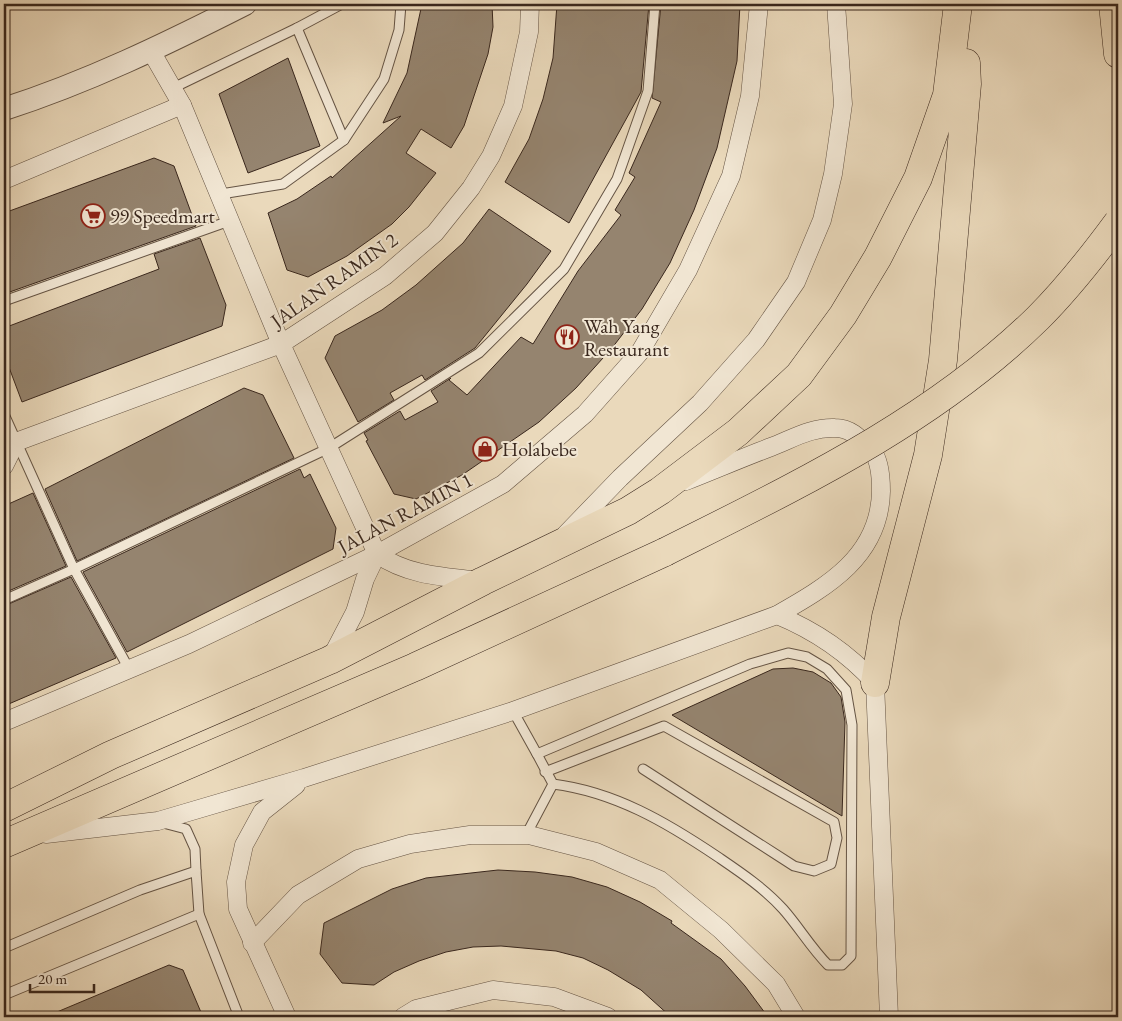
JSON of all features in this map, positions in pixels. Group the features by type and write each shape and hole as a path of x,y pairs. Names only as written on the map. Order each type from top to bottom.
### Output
{"highway":[{"path":"4,808 111,755 330,660 482,581 628,511 660,491 738,432 799,375 843,315 878,258 918,178 946,95 958,4"},
{"path":"875,683 886,617 928,455 943,360 967,84 965,4"},
{"path":"1113,4 1118,54"},
{"path":"14,840 415,667 665,552 806,481 903,424 973,374 1038,318 1089,262 1118,222"}],"street":[{"path":"4,109 51,94 151,51 245,4"},
{"name":"JALAN RAMIN 2","path":"10,440 281,344 384,276 434,232 471,188 491,156 512,106 529,32 530,4"},
{"name":"JALAN RAMIN 1","path":"4,722 189,644 377,554 504,484 585,414 640,352 688,270 731,176 750,96 759,4"},
{"path":"554,546 620,478 700,403 756,340 796,282 822,220 833,174 843,104 836,4"},
{"path":"151,51 182,105 232,220 281,344 377,554 391,564 422,574 482,581"},
{"path":"4,180 182,105"},
{"path":"14,840 158,822 304,778 513,711 778,615 809,597 836,577 860,555 875,530 881,506 881,481 875,455 854,433 837,427 813,429 660,491"},
{"path":"4,466 10,440"},
{"path":"330,660 354,612 365,579 377,554"},
{"path":"778,615 827,640 859,665 875,683 889,1017"},
{"path":"287,1017 238,909 236,882 244,845 262,812 304,778"},
{"path":"252,942 298,895 358,859 410,844 470,835 526,835 596,852 660,880 721,930 776,984 796,1017"},
{"path":"403,1017 416,1009 493,990 554,997 608,1017"}],"lane":[{"path":"173,88 342,4"},
{"path":"221,194 283,184 344,140 384,79 399,30 401,4"},
{"path":"4,600 74,569 329,448 479,353 564,268 617,179 648,90 655,29 655,4"},
{"path":"297,28 344,140"},
{"path":"4,301 232,220"},
{"path":"4,414 10,440 74,569 129,669"},
{"path":"513,711 553,784 573,787 618,799 672,826 754,883 782,908 828,965 842,966 851,956 852,725 846,690 827,669 807,656 788,653 750,664 537,754"},
{"path":"545,772 664,726 834,822 837,838 831,864 814,871 794,866 643,769"},
{"path":"526,835 553,784"},
{"path":"158,822 186,829 195,849 199,914 239,1017"},
{"path":"4,948 140,890 196,871"},
{"path":"4,994 199,914"}],"building":[{"path":"422,4 492,4 493,27 488,54 464,126 451,148 421,129 406,153 436,173 409,207 392,224 347,256 308,277 287,270 268,213 297,199 331,176 332,178 401,116 383,123 407,73"},
{"path":"557,4 649,4 641,92 569,223 505,182 529,139 543,99 553,58"},
{"path":"661,4 740,4 737,61 717,148 694,210 670,263 642,309 612,348 576,388 539,422 462,475 416,499 394,494 366,441 368,440 364,433 400,411 405,420 438,402 431,391 451,378 449,380 467,395 521,337 533,344 578,271 621,215 615,210 635,177 629,173 661,102 652,98"},
{"path":"288,58 320,146 248,173 219,94"},
{"path":"154,158 174,166 196,226 4,294 4,213"},
{"path":"489,209 551,251 475,348 425,380 422,375 390,393 394,400 358,422 325,358 335,336 382,310 416,285 463,243"},
{"path":"200,238 226,305 222,326 22,402 4,354 4,328 159,269 154,254"},
{"path":"244,388 263,395 294,458 77,561 45,489"},
{"path":"300,469 304,478 310,474 336,528 333,549 127,652 83,572"},
{"path":"33,493 66,566 4,593 4,506"},
{"path":"71,577 116,658 4,706 4,606"},
{"path":"793,668 813,672 831,683 841,697 845,722 842,816 672,715 773,669"},
{"path":"498,870 572,877 607,887 640,902 672,921 671,923 721,959 745,986 768,1017 671,1017 641,990 608,970 583,958 556,951 501,946 473,947 446,952 394,972 374,985 342,983 320,954 324,923 392,889 426,878"},
{"path":"169,965 183,970 203,1017 45,1017"}],"place":[{"name":"99 Speedmart","path":"93,216"},
{"name":"Wah Yang Restaurant","path":"567,337"},
{"name":"Holabebe","path":"485,449"}]}
